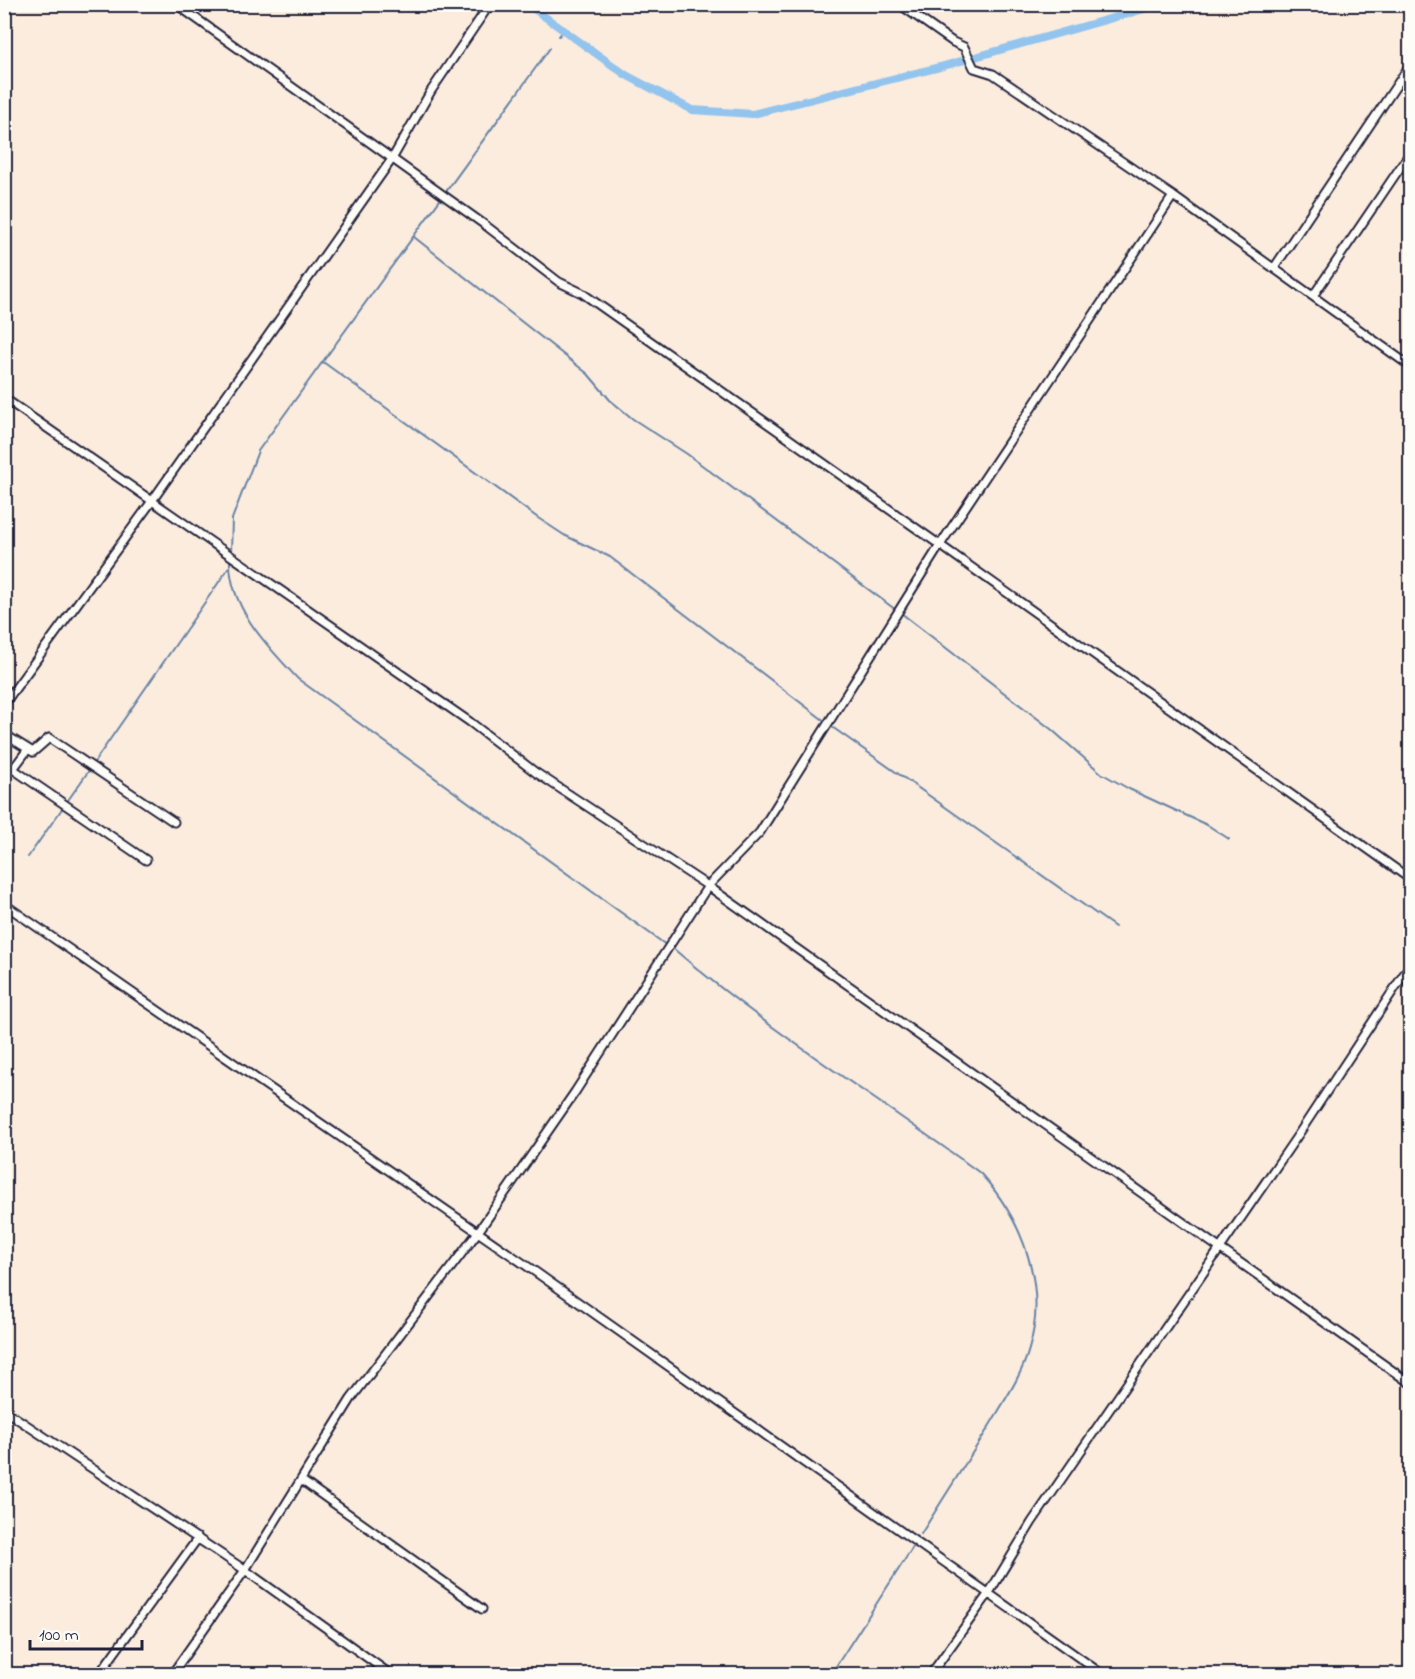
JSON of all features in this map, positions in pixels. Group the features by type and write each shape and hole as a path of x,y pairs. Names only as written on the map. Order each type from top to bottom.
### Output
{"street":[{"path":"176,4 559,282 582,294 940,545 1410,879"},
{"path":"4,704 152,501 392,159 432,91 490,4"},
{"path":"899,4 969,52 974,68 993,74 1173,196 1410,366"},
{"path":"1274,268 1410,65"},
{"path":"1313,296 1410,153"},
{"path":"172,1674 245,1570 351,1399 478,1232 574,1095 708,886 759,832 940,545 1173,196"},
{"path":"4,398 470,722 535,771 708,886 1410,1383"},
{"path":"4,734 33,752 49,738 174,822"},
{"path":"28,748 13,769 146,860"},
{"path":"4,904 478,1232 1102,1674"},
{"path":"931,1674 988,1593 1032,1522 1221,1248 1410,964"},
{"path":"6,1412 245,1570 390,1674"},
{"path":"301,1480 482,1609"},
{"path":"99,1674 198,1538"}],"waterway":[{"path":"527,4 626,75 692,110 753,114 940,67 1162,4"},
{"path":"559,36 563,31"},
{"path":"231,552 232,519 258,451 550,48"},
{"path":"414,237 588,374 610,400 633,419 687,454 896,610"},
{"path":"323,362 538,518 564,535 610,557 826,722"},
{"path":"230,558 231,576 242,609 262,639 298,679 666,945"},
{"path":"93,764 230,566"},
{"path":"901,613 1051,729 1101,773 1129,789 1209,826 1229,839"},
{"path":"832,727 1115,927"},
{"path":"28,857 90,769"},
{"path":"675,950 787,1037 980,1173 995,1192 1019,1233 1028,1255 1035,1302 1034,1326 1026,1360 1005,1401 921,1534"},
{"path":"831,1674 913,1547"}]}
